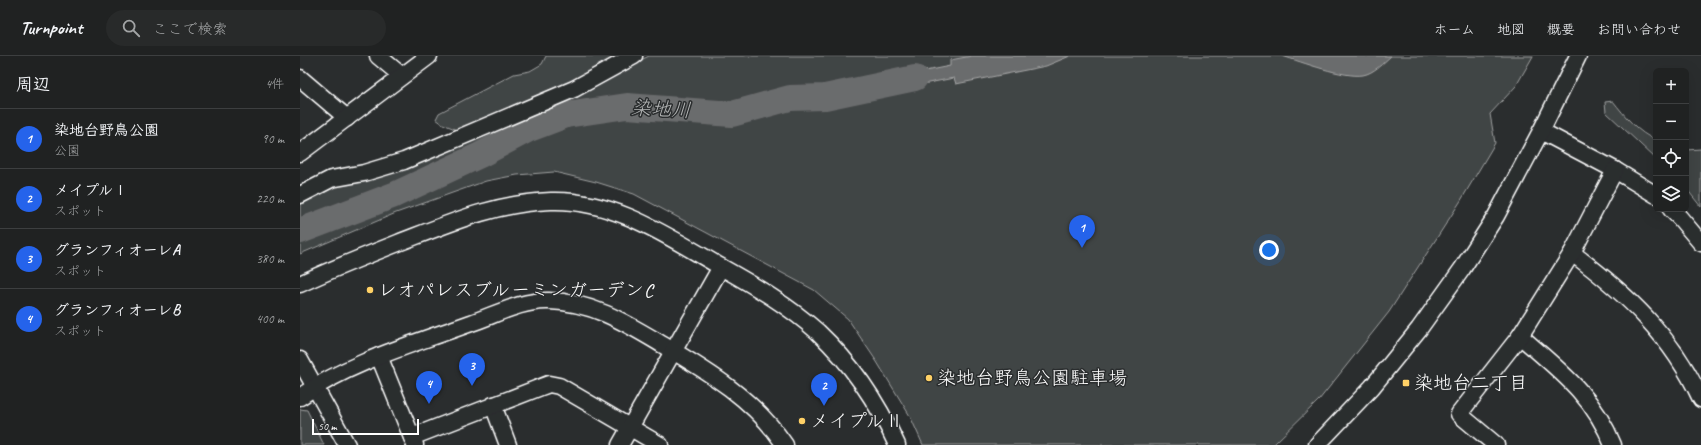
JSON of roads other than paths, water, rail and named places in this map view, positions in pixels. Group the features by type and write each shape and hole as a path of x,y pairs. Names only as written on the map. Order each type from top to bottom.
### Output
{"street":[{"path":"378,56 402,76"},
{"path":"300,153 429,56"},
{"path":"300,195 331,179 364,173 404,161 574,89 634,56"},
{"path":"1326,442 1419,329 1462,270 1496,216 1541,131 1578,56"},
{"path":"300,78 347,118"},
{"path":"1541,131 1615,170 1653,193"},
{"path":"1496,445 1459,414 1520,336 1572,253 1615,170"},
{"path":"300,284 333,268 470,215 509,206 552,201 573,202 621,213 665,234 752,284 794,312 818,332 844,360 866,388 880,411 897,445"},
{"path":"1674,212 1701,243"},
{"path":"1572,253 1620,291 1647,317 1672,348 1701,399"},
{"path":"620,445 721,267"},
{"path":"300,397 315,386 379,356 528,303 548,301 574,303 596,309 631,327 673,351 731,388 766,420 785,445"},
{"path":"1520,336 1581,391 1597,412 1614,445"},
{"path":"379,356 413,441 493,404 549,384 555,385 660,445"},
{"path":"300,360 347,445"},
{"path":"493,404 508,445"}],"waterway":[{"name":"染地川","path":"300,231 394,195 480,155 529,129 566,115 627,106 732,114 790,98 825,97 915,78"}],"place":[{"name":"染地台野鳥公園","path":"1082,248"},
{"name":"レオパレスブルーミンガーデンC","path":"370,290"},
{"name":"染地台野鳥公園駐車場","path":"929,378"},
{"name":"染地台二丁目","path":"1406,383"},
{"name":"グランフィオーレA","path":"472,386"},
{"name":"グランフィオーレB","path":"429,404"},
{"name":"メイプルⅠ","path":"824,406"},
{"name":"メイプルⅡ","path":"802,421"}]}
